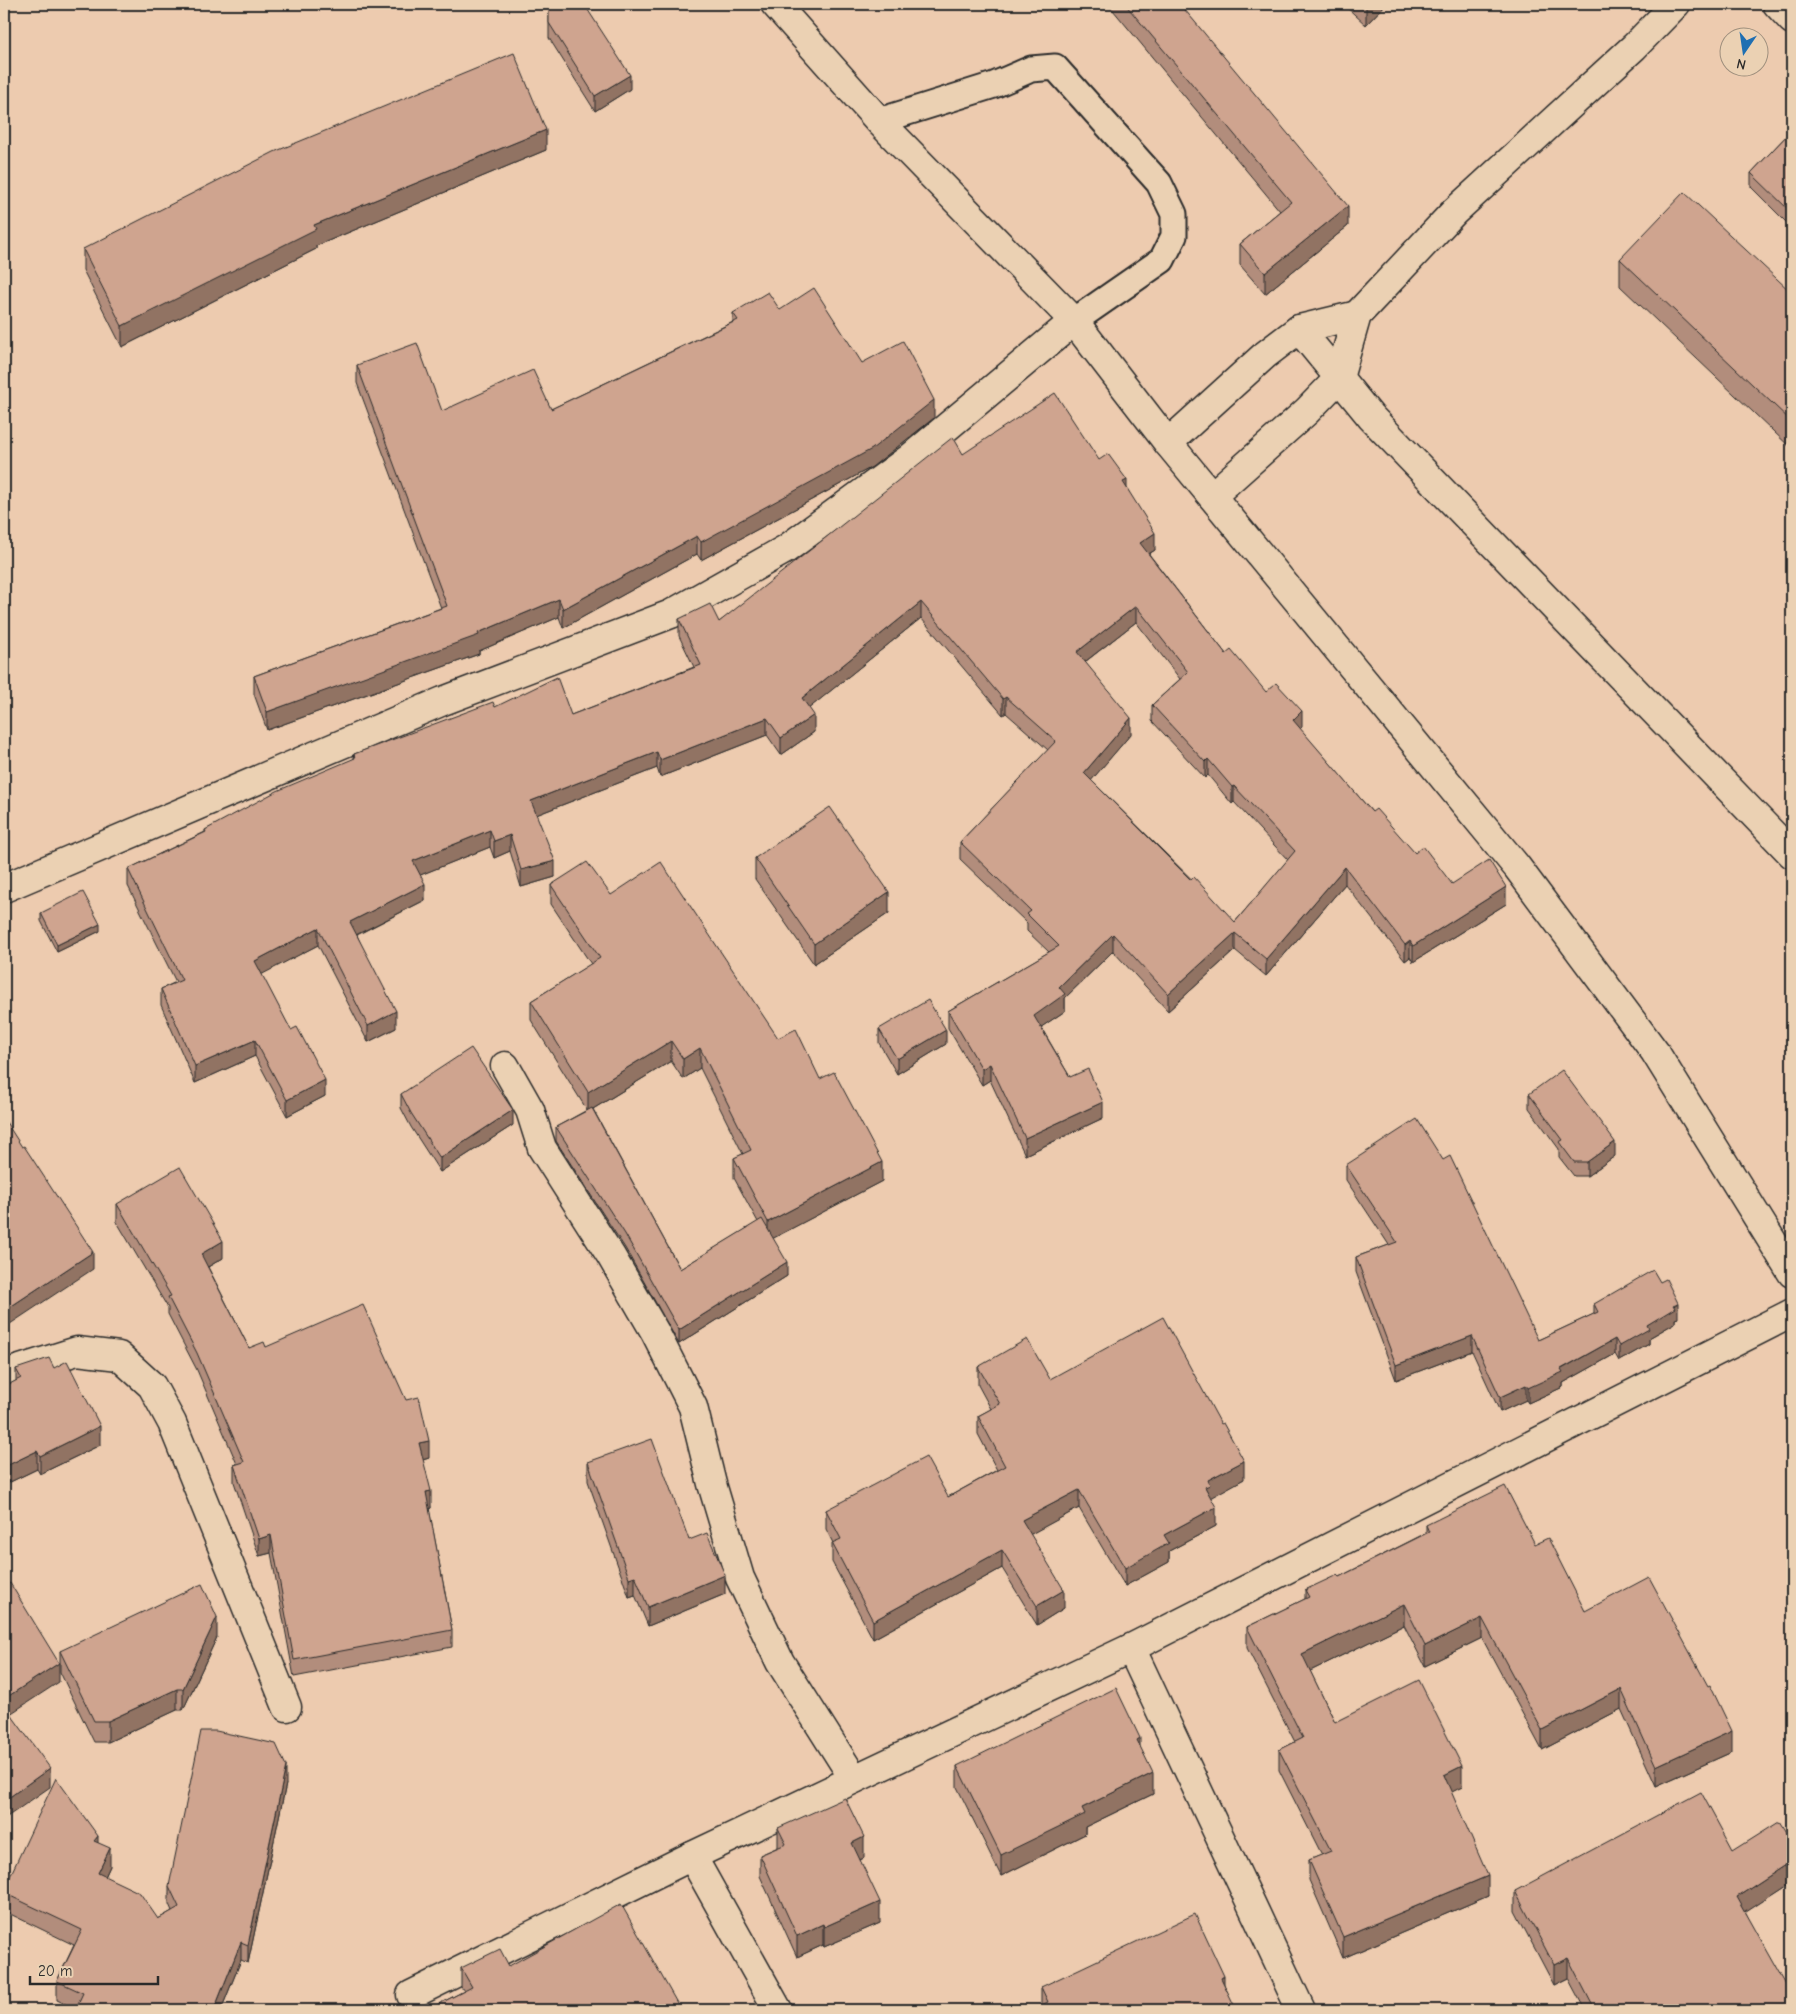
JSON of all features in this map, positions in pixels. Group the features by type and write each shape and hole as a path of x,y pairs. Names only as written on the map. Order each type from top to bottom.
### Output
{"street":[{"path":"775,4 879,121 1074,321 1168,443 1517,867 1655,1052 1792,1273"},
{"path":"1212,496 1307,411 1339,378 1357,315 1454,212 1634,47 1676,4"},
{"path":"1777,4 1792,20"},
{"path":"1168,443 1265,355 1298,328 1357,315"},
{"path":"4,888 443,701 671,614 786,549 910,458 1074,321"},
{"path":"1298,328 1371,417 1792,854"},
{"path":"505,1066 530,1110 542,1148 611,1256 655,1332 693,1407 712,1484 740,1578 780,1662 854,1779"},
{"path":"411,1995 692,1856 1131,1648 1792,1313"},
{"path":"4,1374 78,1351 119,1356 152,1386 172,1422 287,1707"},
{"path":"1131,1648 1301,2010"},
{"path":"692,1856 778,2010"}],"lane":[{"path":"879,121 994,85 1031,69 1055,67 1159,183 1174,214 1174,236 1162,260 1074,321"}],"building":[{"path":"559,4 584,4 630,75 595,96 549,23 549,10"},
{"path":"1125,4 1180,4 1348,206 1265,273 1240,244 1291,202"},
{"path":"514,53 546,130 314,225 316,229 122,326 83,249 274,152"},
{"path":"1792,130 1792,213 1751,173"},
{"path":"1684,192 1792,293 1792,422 1620,259"},
{"path":"814,288 862,363 903,341 934,400 872,449 701,542 697,536 563,609 559,599 478,633 479,635 267,712 254,676 447,606 357,365 417,343 442,411 533,370 551,409 738,320 733,313 768,292 780,310"},
{"path":"1055,393 1099,460 1108,454 1127,480 1123,482 1155,533 1140,543 1226,654 1231,650 1266,692 1276,683 1302,711 1293,720 1372,812 1376,809 1415,853 1423,846 1452,884 1489,860 1506,887 1413,946 1410,941 1405,945 1345,867 1266,959 1235,933 1168,994 1113,934 1059,987 1065,994 1034,1016 1070,1077 1088,1069 1103,1102 1025,1138 990,1064 982,1069 948,1011 1059,946 1027,914 1031,911 960,842 1056,741 1006,697 1003,699 921,602 802,698 814,715 781,738 767,718 660,760 657,752 531,801 555,861 521,870 510,835 494,841 490,830 413,861 425,884 350,922 396,1011 368,1026 318,928 255,961 291,1030 297,1027 325,1080 287,1100 255,1040 195,1066 161,989 182,980 128,869 206,832 205,830 277,791 355,758 354,754 493,702 495,707 557,677 571,715 701,665 679,619 710,604 719,622 953,437 963,454","holes":["1136,606 1188,672 1152,705 1205,762 1208,759 1232,787 1234,786 1295,851 1235,922 1194,877 1191,880 1084,773 1131,718 1077,652"]},
{"path":"830,807 889,892 814,944 755,858"},
{"path":"587,862 611,895 661,862 778,1038 796,1029 820,1079 834,1072 882,1162 768,1222 734,1158 751,1150 700,1048 683,1059 671,1041 588,1092 531,1001 600,958 551,885"},
{"path":"83,892 100,924 57,945 41,913"},
{"path":"928,1000 946,1030 897,1059 879,1029"},
{"path":"471,1048 513,1110 440,1158 401,1094"},
{"path":"1562,1070 1615,1142 1587,1162 1574,1162 1559,1142 1563,1140 1529,1094"},
{"path":"592,1108 680,1269 762,1219 787,1262 679,1330 625,1234 556,1127"},
{"path":"4,1119 22,1147 24,1146 93,1252 4,1311"},
{"path":"1417,1119 1443,1160 1450,1156 1538,1340 1598,1312 1594,1304 1653,1270 1660,1282 1666,1279 1678,1303 1673,1305 1675,1308 1647,1325 1649,1329 1619,1346 1615,1339 1561,1369 1563,1372 1528,1388 1526,1385 1500,1397 1472,1336 1396,1365 1356,1257 1397,1242 1346,1165"},
{"path":"180,1167 223,1241 201,1254 249,1348 264,1342 266,1347 363,1305 406,1400 419,1397 429,1441 419,1443 431,1491 426,1492 452,1630 294,1660 271,1535 259,1539 234,1465 244,1462 197,1353 168,1297 171,1296 117,1204"},
{"path":"1163,1317 1221,1424 1223,1423 1244,1461 1208,1480 1210,1485 1205,1487 1216,1507 1164,1535 1169,1543 1125,1568 1079,1490 1022,1520 1064,1590 1037,1606 1002,1550 873,1621 832,1543 841,1539 826,1510 926,1457 948,1497 1005,1466 978,1416 1000,1404 978,1367 1027,1339 1050,1379"},
{"path":"49,1358 54,1368 67,1361 100,1426 40,1456 37,1451 4,1467 4,1387 21,1378 16,1369"},
{"path":"652,1439 689,1540 707,1533 725,1575 648,1607 635,1576 629,1578 588,1462"},
{"path":"1505,1486 1535,1544 1548,1538 1585,1611 1649,1577 1708,1686 1710,1685 1732,1731 1656,1766 1621,1689 1542,1730 1482,1618 1425,1646 1404,1604 1302,1654 1335,1722 1419,1680 1462,1766 1444,1775 1488,1876 1343,1937 1309,1860 1331,1851 1279,1750 1303,1738 1247,1627 1309,1597 1305,1590 1337,1575 1339,1577 1429,1532 1426,1525"},
{"path":"10,1583 59,1663 4,1699 4,1586"},
{"path":"202,1584 217,1617 183,1689 177,1689 108,1721 94,1721 60,1651"},
{"path":"1116,1688 1140,1738 1137,1740 1153,1773 1082,1808 1085,1814 1001,1855 957,1766"},
{"path":"4,1705 50,1768 4,1801"},
{"path":"201,1731 216,1731 276,1744 286,1766 248,1945 241,1942 214,2010 75,2010 83,1993 57,1981 82,1930 4,1893 4,1889 56,1778 98,1836 94,1841 110,1848 98,1873 140,1893 158,1919 179,1907 169,1886"},
{"path":"1701,1792 1733,1851 1779,1822 1792,1843 1792,1861 1737,1897 1792,1995 1792,2010 1595,2010 1568,1958 1554,1965 1515,1891"},
{"path":"845,1798 864,1837 852,1843 880,1902 824,1927 823,1924 797,1936 760,1855 786,1844 778,1828"},
{"path":"621,1904 681,2010 440,2010 437,2005 472,1987 461,1968 500,1949 509,1966"},
{"path":"1195,1914 1224,1976 1221,1978 1234,2005 1222,2010 1031,2010 1048,2002 1041,1987"}]}
